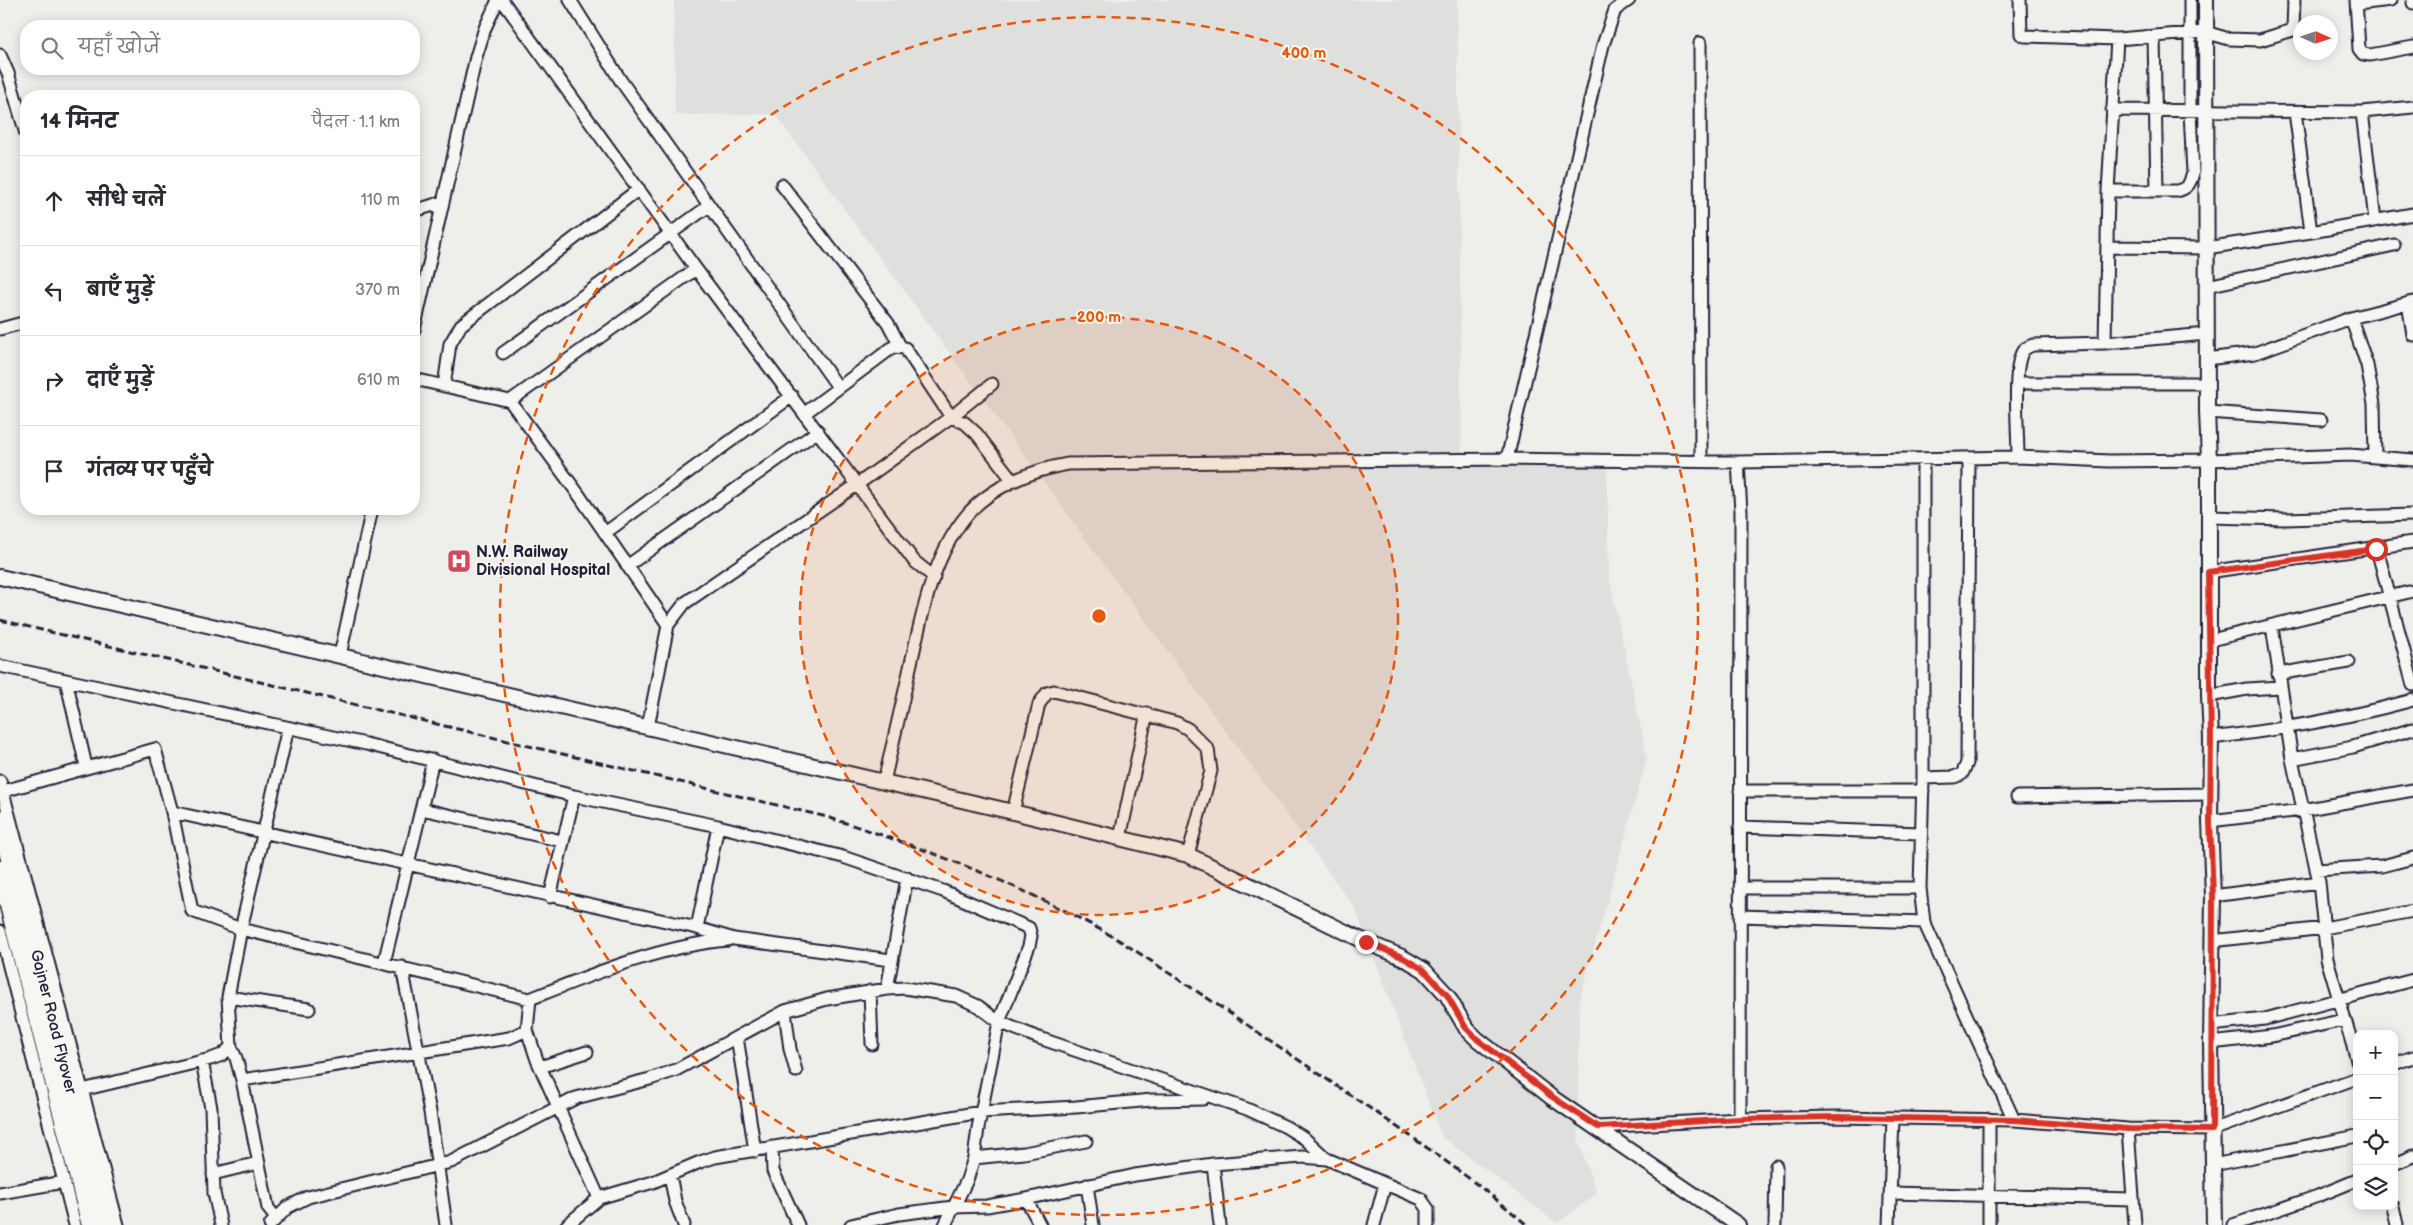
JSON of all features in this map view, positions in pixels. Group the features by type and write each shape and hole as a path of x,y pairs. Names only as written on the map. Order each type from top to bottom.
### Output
{"main road":[{"name":"Gajner Road Flyover","path":"0,820 105,1225"},
{"name":"Gajner Road Flyover","path":"0,870 91,1225"}],"street":[{"path":"420,304 476,57 485,28 500,0 914,561 934,577"},
{"path":"570,0 621,81 838,387"},
{"path":"1507,459 1603,44 1611,18 1616,10 1629,0"},
{"path":"2020,0 2019,28 2021,34 2026,36 2117,40 2205,32 2229,39 2260,40 2293,30 2294,0"},
{"path":"2108,191 2177,191 2186,188 2191,183 2193,173 2190,111 2190,0"},
{"path":"2206,0 2207,412 2210,460 2208,572 2211,738 2209,794 2213,896 2211,1043 2214,1225"},
{"path":"2391,0 2356,2 2359,49 2363,54 2370,55 2413,47"},
{"path":"2154,36 2157,191"},
{"path":"2104,343 2108,191 2117,40"},
{"path":"1700,43 1701,462"},
{"path":"0,55 8,73 20,114"},
{"path":"2112,110 2362,112 2413,106"},
{"path":"2295,112 2311,232"},
{"path":"2362,112 2375,220"},
{"path":"782,185 888,323 900,346"},
{"path":"444,386 450,344 461,326 639,189"},
{"path":"420,209 443,202"},
{"path":"503,353 709,206"},
{"path":"2108,247 2206,248 2413,214"},
{"path":"2207,286 2394,245"},
{"path":"510,401 696,268"},
{"path":"2207,359 2255,353 2351,318 2410,303 2413,335"},
{"path":"2351,318 2367,365 2374,404 2375,456"},
{"path":"0,329 20,324"},
{"path":"2018,457 2017,383 2020,355 2024,349 2032,345 2104,343 2207,334"},
{"path":"805,413 893,347 900,346 906,348 951,417 965,423 977,434 1013,481"},
{"path":"420,380 510,401 605,533 668,625"},
{"path":"2017,383 2207,383"},
{"path":"648,727 668,625 677,612 698,592 858,484 951,417 992,384"},
{"path":"605,533 792,396"},
{"path":"2207,412 2320,420"},
{"path":"627,566 818,431"},
{"path":"884,782 918,629 934,577 946,548 966,515 983,500 1013,481 1048,467 1068,464 1507,459 1738,462 2018,457 2109,461 2210,460 2307,455 2375,456 2413,460"},
{"path":"1924,778 1954,777 1962,774 1967,763 1969,458"},
{"path":"1924,459 1924,778 1920,888 1924,922 2014,1120"},
{"path":"1738,462 1741,512 1740,1119"},
{"path":"340,655 371,515"},
{"path":"2208,517 2286,519 2413,515"},
{"path":"2208,572 2376,549 2413,542"},
{"path":"2376,549 2413,685"},
{"path":"0,577 1014,812 1188,855 1366,942 1402,957 1424,970 1447,995 1466,1028 1477,1039 1551,1096 1738,1225"},
{"path":"2210,640 2413,591"},
{"path":"2272,626 2292,759 2319,882 2327,960 2353,1048"},
{"path":"2278,674 2349,662"},
{"path":"0,666 433,760 574,796 718,826 843,857 907,878 1029,928 1031,936 1029,946 999,1022 974,1158 968,1180 945,1225"},
{"path":"66,680 86,766"},
{"path":"2209,696 2247,689 2280,687"},
{"path":"1014,812 1039,704 1047,693 1054,691 1147,714 1188,728 1208,749 1211,771 1188,855"},
{"path":"2211,738 2377,710 2413,700"},
{"path":"1120,838 1147,714"},
{"path":"288,728 241,929 228,996 231,1047 242,1080 258,1163 273,1222 288,1206 308,1197 439,1167 576,1098 650,1079 676,1070 786,1012 827,999 887,989 923,990 956,996 978,1006 999,1022 1039,1038 1212,1099 1247,1109 1286,1127 1304,1138 1327,1159"},
{"path":"2292,759 2353,747 2413,729"},
{"path":"118,1225 1,788 155,749 172,812 192,911 241,929 530,999 571,982 676,949 708,941 734,939"},
{"path":"384,963 433,760"},
{"path":"2210,821 2302,810 2413,790"},
{"path":"1740,791 1923,791"},
{"path":"2017,797 2209,794"},
{"path":"550,896 574,796"},
{"path":"422,809 562,841"},
{"path":"172,812 697,928 734,939 891,960"},
{"path":"697,928 718,826"},
{"path":"1740,827 1921,833"},
{"path":"2316,870 2382,866 2413,858"},
{"path":"887,989 907,878"},
{"path":"2213,896 2319,882"},
{"path":"1740,888 1920,888"},
{"path":"2212,941 2324,928 2413,911"},
{"path":"1740,916 1924,922"},
{"path":"0,931 75,1225"},
{"path":"402,967 439,1167 446,1225"},
{"path":"2211,1025 2265,1019 2413,980"},
{"path":"870,991 872,1044"},
{"path":"228,996 308,1009"},
{"path":"530,999 527,1030 540,1067 599,1198"},
{"path":"786,1012 790,1049 796,1071"},
{"path":"2211,1043 2272,1036 2344,1020"},
{"path":"242,1080 379,1060 509,1038 527,1030"},
{"path":"737,1037 755,1151"},
{"path":"82,1090 202,1061 222,1055 231,1047"},
{"path":"540,1067 587,1052"},
{"path":"2398,1063 2413,1057"},
{"path":"202,1061 214,1128 213,1174 221,1225"},
{"path":"1598,1127 1740,1119 1893,1118 1989,1119 2128,1129 2212,1130 2353,1079"},
{"path":"567,1225 599,1198 670,1175 700,1162 772,1147 981,1112 1076,1107 1152,1100 1212,1099"},
{"path":"1889,1225 1893,1118"},
{"path":"1989,1119 1989,1225"},
{"path":"2128,1129 2135,1225"},
{"path":"2213,1165 2353,1137"},
{"path":"974,1158 1016,1154 1086,1141"},
{"path":"772,1147 773,1171 798,1225"},
{"path":"2398,1162 2413,1156"},
{"path":"851,1225 899,1214 953,1207 987,1206 1135,1175 1213,1164 1302,1157 1327,1159 1421,1200 1428,1208 1428,1225"},
{"path":"213,1174 258,1163"},
{"path":"1213,1164 1220,1225"},
{"path":"1774,1225 1776,1166"},
{"path":"670,1175 675,1201 684,1225"},
{"path":"0,1193 64,1182"},
{"path":"2233,1225 2318,1196 2353,1182"},
{"path":"1374,1225 1385,1184"},
{"path":"1087,1185 1093,1225"},
{"path":"1891,1193 2132,1198"},
{"path":"1026,1199 1040,1225"},
{"path":"2394,1210 2397,1225"}],"shaded area":[{"path":"674,0 1457,0 1462,464 1607,464 1609,576 1647,758 1579,1002 1578,1141 1597,1194 1557,1223 1442,1137 1355,908 775,114 675,115"}],"railway":[{"path":"0,620 827,817 900,841 972,868 1042,899 1134,950 1424,1145 1527,1225"}],"place":[{"name":"N.W. Railway Divisional Hospital","path":"459,561"}],"route":[{"path":"1366,942 1402,957 1424,970 1436,980 1466,1028 1477,1039 1551,1096 1598,1127 1740,1119 1837,1117 2014,1120 2128,1129 2212,1130 2213,896 2209,794 2211,738 2208,572 2376,549"}]}
